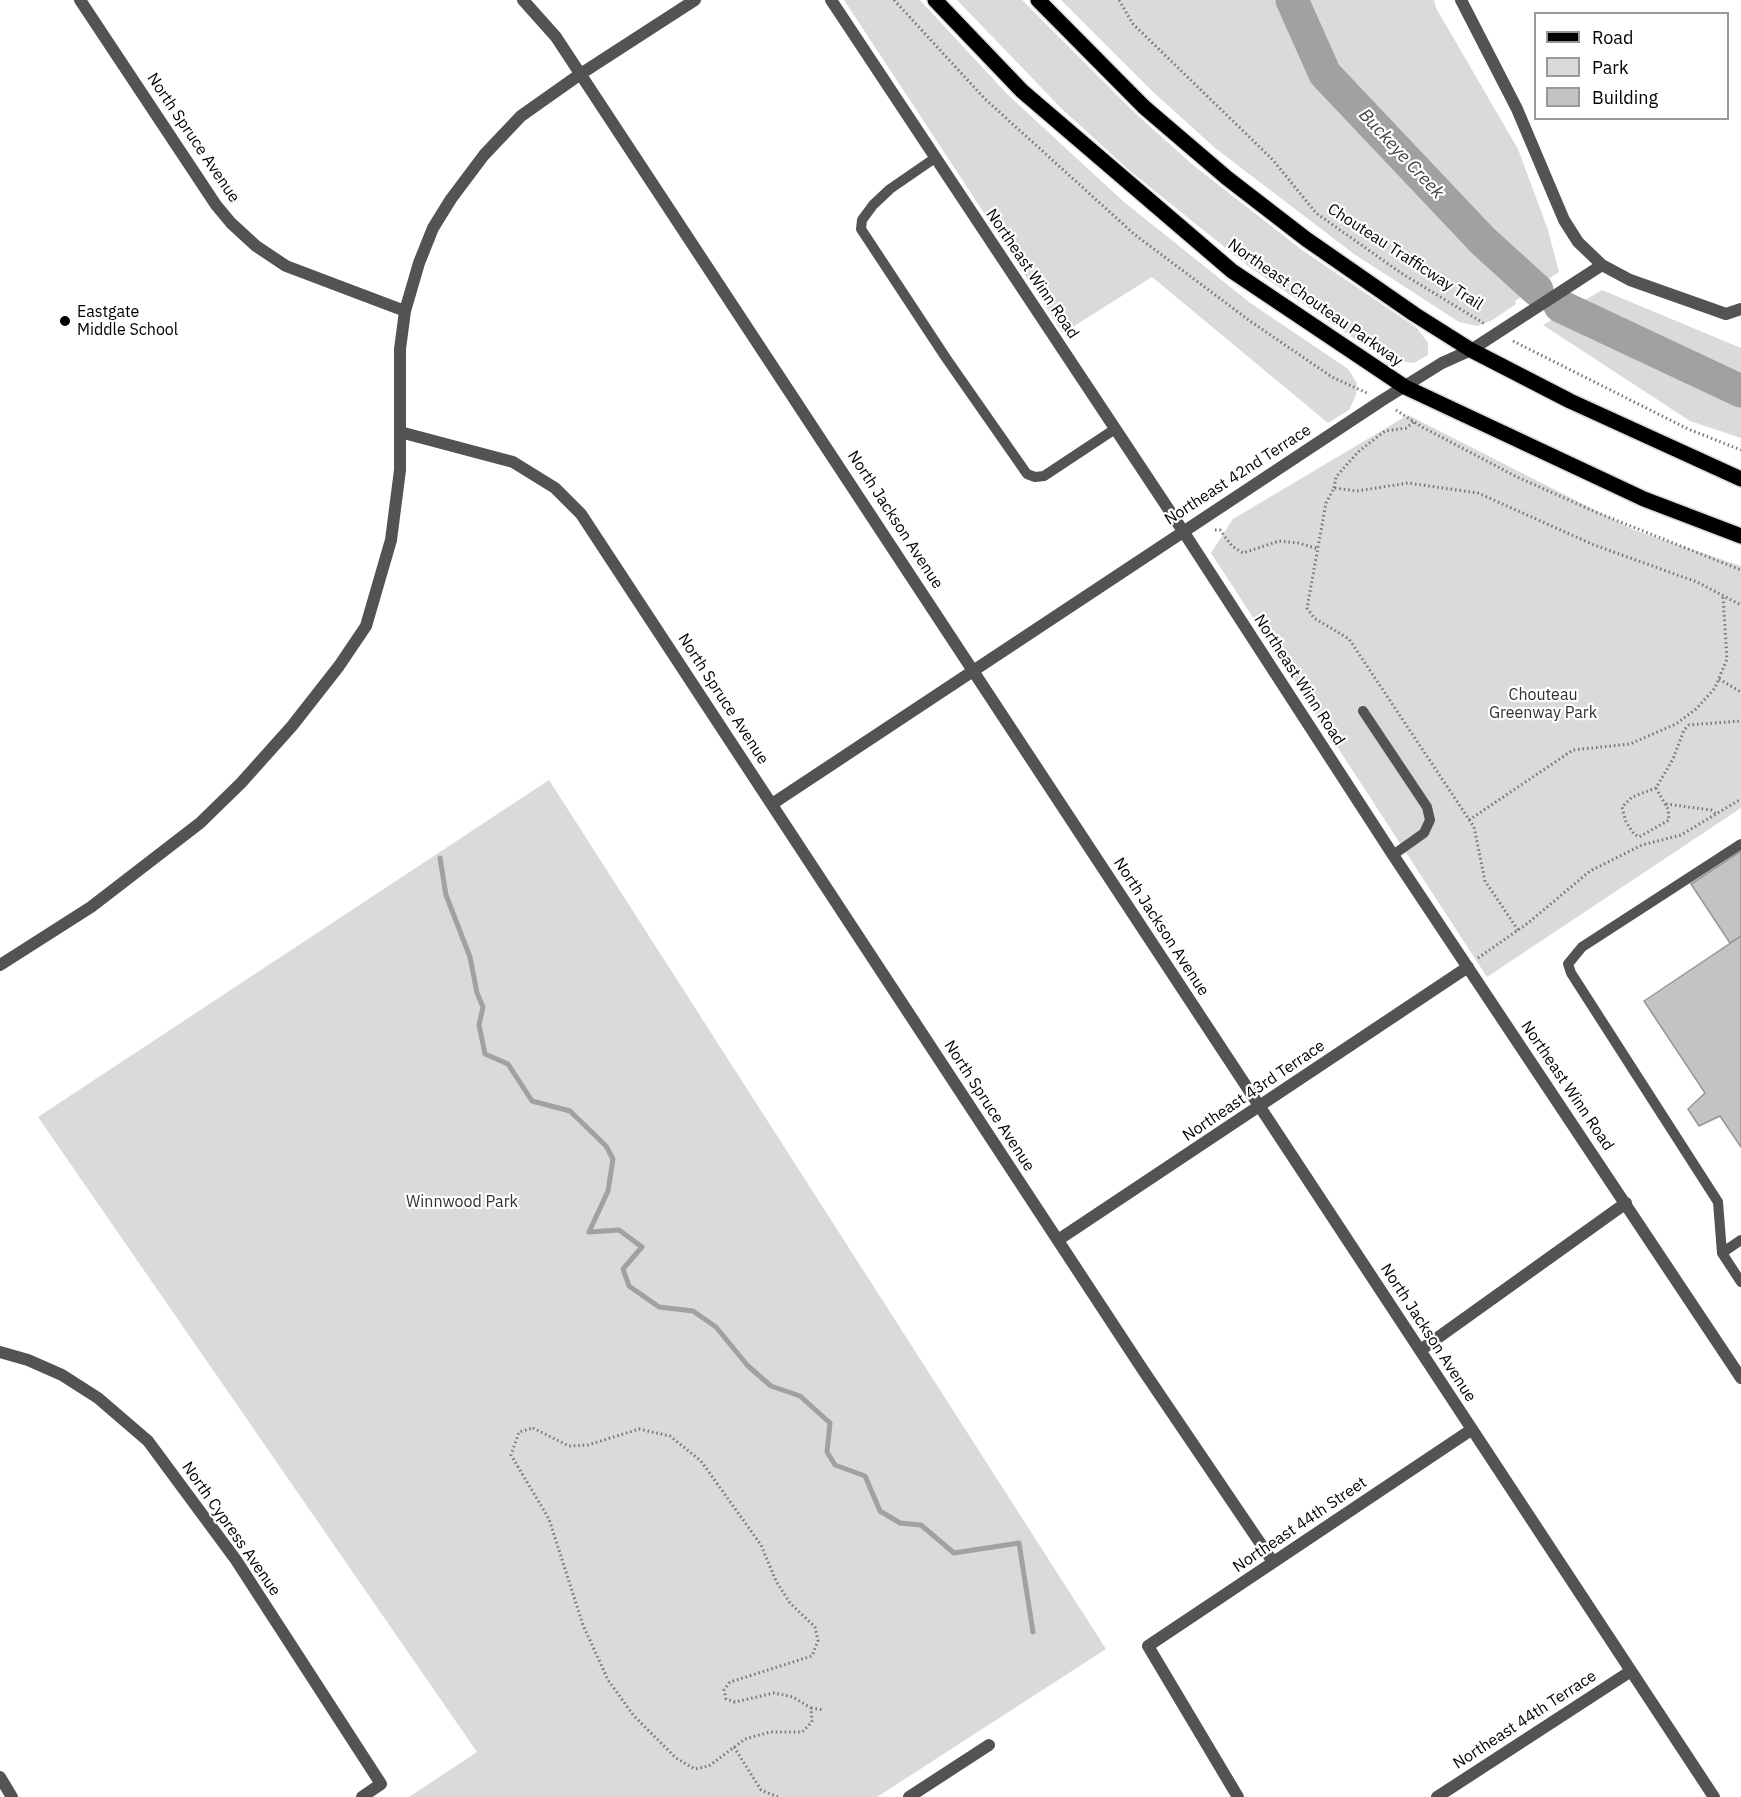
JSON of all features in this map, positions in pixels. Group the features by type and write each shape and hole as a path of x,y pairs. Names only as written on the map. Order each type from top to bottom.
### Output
{"main road":[{"name":"Northeast Chouteau Parkway","path":"935,0 1022,91 1232,271 1405,387 1644,499 1741,536"},
{"path":"1038,0 1144,107 1227,178 1306,239 1414,314 1471,350 1570,401 1741,479"}],"street":[{"name":"North Spruce Avenue","path":"80,0 216,205 231,223 256,246 286,266 405,312"},
{"name":"North Jackson Avenue","path":"523,0 556,37 1714,1797"},
{"path":"0,965 91,907 200,823 241,783 292,726 339,666 366,626 378,592 397,505 400,432 398,387 405,312 419,263 433,228 451,199 484,155 521,116 579,75 695,0"},
{"name":"Northeast Winn Road","path":"831,0 1183,531 1393,855 1741,1378"},
{"path":"1461,0 1534,146 1564,220 1578,242 1602,265 1630,280 1726,314 1741,309"},
{"name":"Northeast 42nd Terrace","path":"772,804 1183,531 1442,363 1471,350 1602,265"},
{"name":"North Spruce Avenue","path":"400,432 513,462 542,478 572,505 1273,1562"},
{"name":"Northeast 43rd Terrace","path":"1058,1240 1468,968"},
{"path":"1422,1350 1626,1203"},
{"name":"North Cypress Avenue","path":"0,1352 28,1360 62,1375 98,1398 148,1441 236,1560 381,1784 362,1797"},
{"name":"Northeast 44th Street","path":"1238,1797 1148,1646 1471,1430"},
{"name":"Northeast 44th Terrace","path":"1437,1797 1631,1671"},
{"path":"909,1797 989,1745"},
{"path":"0,1777 12,1797"}],"lane":[{"path":"935,158 890,189 873,205 862,220 861,229 946,358 1027,474 1035,477 1044,476 1115,429"},
{"path":"1363,711 1427,807 1430,820 1424,833 1393,855"},
{"path":"1741,844 1582,947 1568,964 1570,973 1718,1202 1722,1253 1741,1282"},
{"path":"1722,1253 1741,1240"}],"path":[{"name":"Chouteau Trafficway Trail","path":"1119,0 1133,24 1274,160 1316,213 1401,273 1526,349 1688,429 1741,450"},
{"path":"1414,422 1406,428 1385,431 1358,452 1336,477 1334,488 1326,503 1307,608 1314,618 1349,639 1474,827 1485,881 1518,930"},
{"path":"1334,488 1357,491 1408,483 1478,493 1594,545 1697,582 1741,605"},
{"path":"1210,530 1220,530 1232,546 1243,553 1279,541 1319,549"},
{"path":"1469,820 1573,750 1630,744 1682,720 1715,688 1729,649 1723,596"},
{"path":"1719,679 1741,692"},
{"path":"1682,720 1687,727"},
{"path":"1687,727 1741,722"},
{"path":"1642,845 1639,837 1634,834 1626,822 1622,807 1632,797 1656,788 1687,727"},
{"path":"1639,837 1669,820 1666,804 1656,788"},
{"path":"1468,968 1590,871 1642,845 1681,835 1741,799"},
{"path":"1666,804 1711,810 1716,814"},
{"path":"811,1708 812,1722 802,1732 770,1732 745,1739 709,1766 695,1769 676,1758 634,1716 608,1680 583,1625 549,1519 512,1455 519,1432 532,1428 569,1446 588,1445 639,1429 670,1436 701,1461 761,1545 776,1581 790,1603 815,1627 818,1641 812,1656 730,1682 724,1690 726,1699 735,1702 774,1693 794,1697 811,1708 824,1710"},
{"path":"734,1748 761,1790 778,1797"}],"green space":[{"path":"844,0 920,0 1007,94 1124,202 1249,302 1348,369 1357,383 1356,395 1349,410 1328,423 1152,277 1063,333"},
{"path":"957,0 1022,0 1135,113 1193,165 1302,250 1417,328 1428,343 1428,355 1414,363 1384,359 1248,266 1130,171 1062,109"},
{"path":"1061,0 1434,0 1436,8 1518,149 1548,230 1559,272 1515,301 1516,304 1491,321 1477,326 1459,322 1354,254 1215,148 1152,91"},
{"path":"1602,290 1741,348 1741,438 1690,421 1543,325"},
{"name":"Chouteau Greenway Park","path":"1408,415 1634,530 1741,566 1741,808 1487,977 1211,553 1233,519"},
{"name":"Winnwood Park","path":"549,780 1106,1649 877,1797 409,1797 477,1752 38,1117"}],"building":[{"path":"1741,851 1741,936 1730,943 1691,884"},
{"path":"1741,936 1741,1147 1720,1116 1699,1126 1688,1109 1705,1093 1644,1001"}],"waterway":[{"name":"Buckeye Creek","path":"1292,0 1325,74 1483,241 1537,290"},
{"name":"Buckeye Creek","path":"1560,306 1741,391"},
{"path":"440,858 446,895 470,957 477,993 483,1007 479,1025 485,1054 508,1064 532,1101 570,1111 606,1146 613,1159 608,1191 589,1232 619,1230 642,1247 623,1269 629,1286 659,1307 693,1311 716,1327 748,1366 771,1386 800,1396 830,1423 827,1452 835,1465 865,1476 880,1511 900,1523 921,1525 954,1553 1019,1543 1033,1632"}],"place":[{"name":"Eastgate Middle School","path":"65,321"}]}
